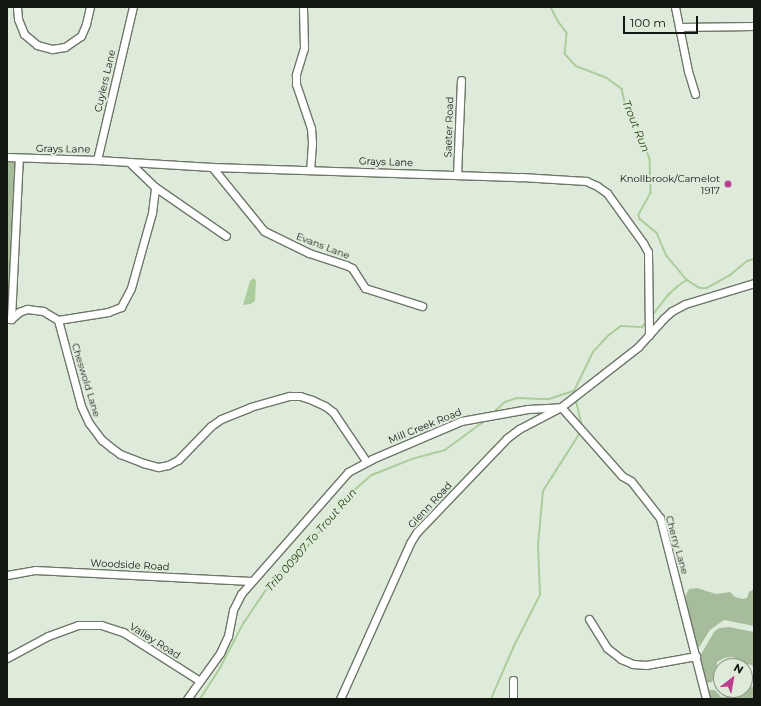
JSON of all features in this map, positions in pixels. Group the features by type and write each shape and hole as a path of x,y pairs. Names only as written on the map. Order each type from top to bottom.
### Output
{"street":[{"path":"17,7 18,19 24,34 37,45 52,49 65,46 81,36 86,24 90,7"},
{"name":"Cuylers Lane","path":"97,160 133,7"},
{"path":"303,7 304,48 296,75 296,84 311,128 312,143 310,169"},
{"path":"675,7 688,71 695,94"},
{"path":"679,27 754,26"},
{"name":"Saeter Road","path":"457,175 461,80"},
{"name":"Grays Lane","path":"7,157 97,160 212,167 310,169 571,179 586,181 607,193 648,252 650,312 649,335"},
{"path":"9,319 19,158"},
{"path":"130,163 155,187 226,236"},
{"name":"Evans Lane","path":"212,167 264,231 309,253 352,268 365,288 422,306"},
{"path":"9,319 19,312 27,309 43,311 58,320 108,312 121,307 131,288 152,213 155,187"},
{"path":"561,407 638,347 663,319 685,304 754,283"},
{"name":"Cheswold Lane","path":"58,320 84,415 93,431 120,454 151,466 168,465 178,460 211,426 221,419 250,407 289,396 300,396 325,406 333,412 366,462"},
{"name":"Mill Creek Road","path":"187,699 223,648 236,602 251,581 348,472 366,462 461,421 528,409 561,407"},
{"name":"Cherry Lane","path":"561,407 622,476 630,481 655,508 660,518 706,699"},
{"name":"Glenn Road","path":"340,699 410,543 417,532 507,438 519,429 561,407"},
{"name":"Woodside Road","path":"7,575 35,570 251,581"},
{"path":"589,619 607,648 621,659 633,664 646,665 696,656"},
{"name":"Valley Road","path":"7,658 48,636 78,625 101,625 123,632 200,681"},
{"path":"513,680 513,699"}],"shaded area":[{"path":"7,157 19,158 11,319 7,319"},
{"path":"254,278 256,281 255,301 251,304 243,305 250,281"},
{"path":"697,588 716,594 730,592 735,597 743,599 747,598 749,592 754,589 754,626 724,620 710,630 698,649 685,597 689,589"},
{"path":"729,627 754,632 754,668 753,658 713,658 713,680 706,683 700,656 714,632 719,628"},
{"path":"754,687 754,699 709,699 707,690 713,690 713,698 753,698"}],"waterway":[{"name":"Trout Run","path":"551,7 558,21 567,33 565,54 576,66 607,78 622,89 627,110 639,129 650,160 651,193 639,215 640,219 657,233 667,256 687,280 700,288 707,288 730,275 747,261 754,259"},
{"name":"Trib 00907 To Trout Run","path":"651,317 668,295 687,280"},
{"name":"Trib 00907 To Trout Run","path":"493,413 505,402 517,398 549,399 574,391 593,352 609,335 621,326 642,327 646,323"},
{"path":"576,399 582,426"},
{"name":"Trib 00907 To Trout Run","path":"200,699 220,668 243,624 270,584 293,558 308,546 351,493 372,475 412,459 445,450 486,420"},
{"path":"491,699 514,646 540,595 538,545 543,491 580,433"}],"place":[{"name":"Knollbrook/Camelot 1917","path":"728,184"}]}
